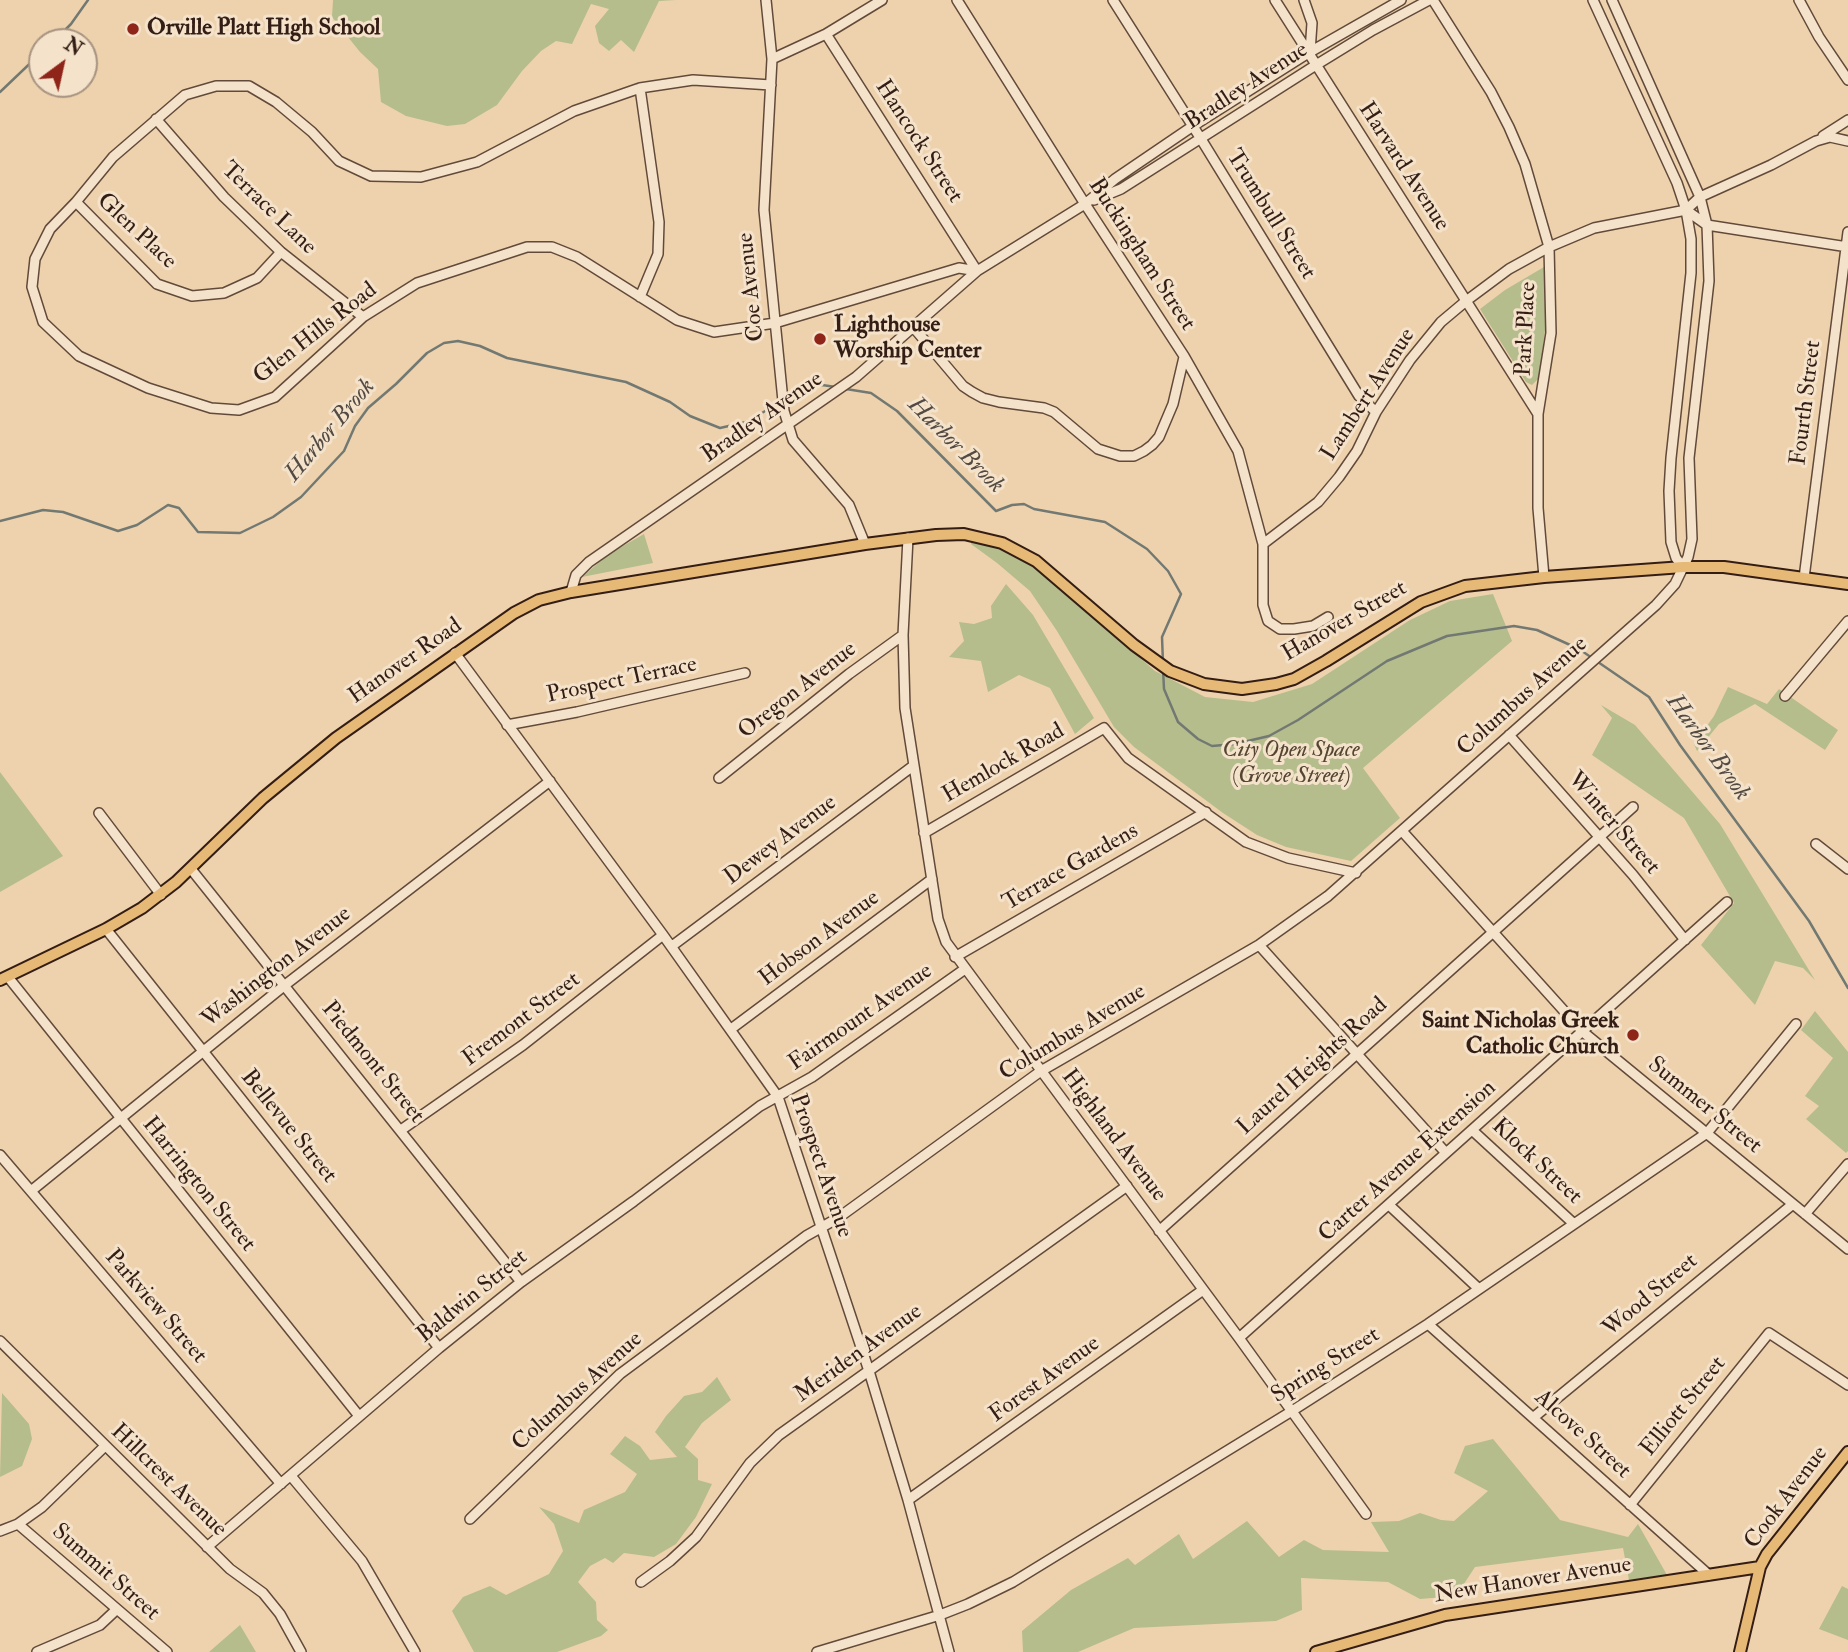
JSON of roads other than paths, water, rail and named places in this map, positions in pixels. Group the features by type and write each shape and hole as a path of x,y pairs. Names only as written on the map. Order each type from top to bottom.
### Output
{"main road":[{"name":"Hanover Street","path":"908,538 964,534 1020,551 1052,574 1154,660 1186,678 1223,688 1276,684 1309,671 1420,601 1465,586 1544,577 1683,567 1724,567 1846,587"},
{"name":"Hanover Road","path":"4,979 106,929 161,895 298,767 455,653 514,613 539,600 571,592 908,538"},
{"name":"Cook Avenue","path":"1740,1652 1760,1567 1775,1542 1848,1452"},
{"name":"New Hanover Avenue","path":"1316,1652 1445,1615 1760,1567"}],"street":[{"name":"Coe Avenue","path":"765,0 772,59 764,210 783,411 796,445 849,505 865,544"},
{"path":"772,59 826,34 882,0"},
{"name":"Buckingham Street","path":"957,0 1184,356 1238,451 1263,544 1264,605 1268,621 1280,629 1294,629 1312,626 1328,617"},
{"name":"Trumbull Street","path":"1113,0 1359,396 1376,412"},
{"name":"Harvard Avenue","path":"1275,0 1466,301"},
{"name":"Harvard Avenue","path":"1304,0 1312,23 1310,52"},
{"name":"Bradley Avenue","path":"571,592 576,575 589,562 876,361 977,271 1085,204 1115,178 1193,126 1310,52 1401,0"},
{"name":"Bradley Avenue","path":"1085,204 1121,189 1373,30 1431,0"},
{"name":"Park Place","path":"1431,0 1491,92 1509,127 1525,164 1549,247 1551,333 1538,414 1538,508 1544,577"},
{"path":"1593,0 1677,183 1686,210 1691,239 1691,273 1671,458 1671,542 1676,558 1683,567"},
{"name":"Columbus Avenue","path":"470,1519 620,1374 821,1227 1041,1071 1259,945 1304,915 1356,873 1670,591 1688,557 1692,539 1688,460 1709,281 1707,225 1700,197 1612,0"},
{"path":"1799,0 1829,54 1848,80"},
{"path":"1608,32 1623,25"},
{"name":"Hancock Street","path":"826,34 977,271"},
{"name":"Glen Hills Road","path":"771,85 694,80 640,88 574,111 477,162 421,177 371,176 339,161 312,132 276,102 250,86 216,86 185,95 113,158 50,229 34,259 32,287 43,322 79,356 148,388 211,408 239,410 275,397 363,317 417,283 527,247 552,247 577,257 677,320 714,332 775,323 960,268 977,271"},
{"path":"640,88 659,222 658,254 640,297"},
{"path":"1645,114 1660,106"},
{"name":"Terrace Lane","path":"156,118 224,198 281,253 363,317"},
{"path":"1686,210 1700,197 1771,165 1848,120"},
{"path":"1816,141 1830,137 1848,141"},
{"name":"Glen Place","path":"76,202 157,284 192,296 224,293 257,278 281,253"},
{"path":"1686,210 1707,225 1847,246"},
{"name":"Lambert Avenue","path":"1263,544 1318,502 1357,451 1376,412 1410,360 1441,322 1466,301 1509,269 1549,247 1594,228 1686,210"},
{"name":"Fourth Street","path":"1804,578 1848,232"},
{"name":"Park Place","path":"1466,301 1538,414"},
{"path":"914,328 963,386 972,392 991,400 1054,412 1098,449 1120,456 1134,456 1144,451 1159,436 1173,404 1184,356"},
{"path":"1680,371 1699,374"},
{"path":"1671,458 1688,460"},
{"name":"Highland Avenue","path":"908,538 903,684 913,766 941,931 955,957 1127,1186 1366,1514"},
{"path":"1785,695 1848,621"},
{"name":"Oregon Avenue","path":"719,778 849,674 903,635"},
{"name":"Prospect Avenue","path":"455,653 663,934 778,1097 869,1371 908,1500 949,1652"},
{"name":"Prospect Terrace","path":"507,724 577,712 745,673"},
{"name":"Hemlock Road","path":"924,833 1104,728 1128,758 1206,812"},
{"name":"Winter Street","path":"1509,736 1600,837 1685,940"},
{"name":"Dewey Avenue","path":"671,946 913,766"},
{"name":"Washington Avenue","path":"31,1191 285,985 550,781"},
{"name":"Laurel Heights Road","path":"1159,1231 1633,807"},
{"path":"1206,812 1247,842 1266,851 1356,873"},
{"name":"Terrace Gardens","path":"955,957 1206,812"},
{"path":"99,813 161,895"},
{"name":"Summer Street","path":"1402,831 1583,1032 1848,1248"},
{"path":"1816,844 1848,869"},
{"name":"Piedmont Street","path":"191,869 521,1282"},
{"name":"Hobson Avenue","path":"731,1029 932,879"},
{"name":"Carter Avenue Extension","path":"1239,1338 1727,902"},
{"name":"Bellevue Street","path":"106,929 439,1348"},
{"name":"Fremont Street","path":"401,1130 523,1045 663,934"},
{"path":"1259,945 1446,1153"},
{"name":"Fairmount Avenue","path":"778,1097 812,1077 965,969"},
{"name":"Harrington Street","path":"4,979 121,1119 359,1416"},
{"name":"Spring Street","path":"817,1652 940,1615 1013,1582 1428,1324 1707,1133 1796,1024"},
{"name":"Baldwin Street","path":"207,1547 439,1348 521,1282 625,1208 746,1116 778,1097"},
{"name":"Klock Street","path":"1472,1130 1573,1223"},
{"name":"Parkview Street","path":"0,1155 281,1484"},
{"path":"1805,1214 1848,1164"},
{"name":"Meriden Avenue","path":"641,1582 670,1561 696,1537 744,1470 765,1447 1127,1186"},
{"name":"Wood Street","path":"1534,1417 1793,1204"},
{"path":"1389,1205 1479,1289"},
{"name":"Forest Avenue","path":"908,1500 1203,1290"},
{"name":"Alcove Street","path":"1428,1324 1709,1576"},
{"name":"Elliott Street","path":"1630,1505 1769,1333 1848,1385"},
{"name":"Hillcrest Avenue","path":"0,1341 207,1547 230,1569 263,1593 302,1652"},
{"path":"0,1531 18,1524 43,1507 104,1447"},
{"path":"291,1475 362,1561 415,1652"},
{"name":"Summit Street","path":"18,1524 167,1652"},
{"path":"37,1652 100,1625 116,1610"}],"waterway":[{"path":"67,28 88,0"},
{"path":"0,92 28,65"},
{"name":"Harbor Brook","path":"0,521 43,510 63,512 118,531 137,525 168,505 179,508 198,532 240,533 273,517 301,497 344,451 355,426 368,408 427,353 444,343 458,341 480,346 507,358 626,382 670,402 690,416 720,428 746,422 781,402"},
{"name":"Harbor Brook","path":"787,398 805,386 836,387"},
{"name":"Harbor Brook","path":"846,389 871,393 897,411 996,511 1024,504 1034,509 1105,522 1147,549 1168,571 1181,594 1162,637 1163,663"},
{"name":"Harbor Brook","path":"1163,669 1164,689 1178,722 1198,739 1212,746 1269,736 1387,661 1447,636 1514,626 1537,630 1579,649 1649,697 1680,745 1809,921 1848,988"}],"place":[{"name":"Orville Platt High School","path":"133,29"},
{"name":"Lighthouse Worship Center","path":"820,339"},
{"name":"Saint Nicholas Greek Catholic Church","path":"1633,1035"}],"park label":[{"name":"City Open Space (Grove Street)","path":"1291,764"}]}
